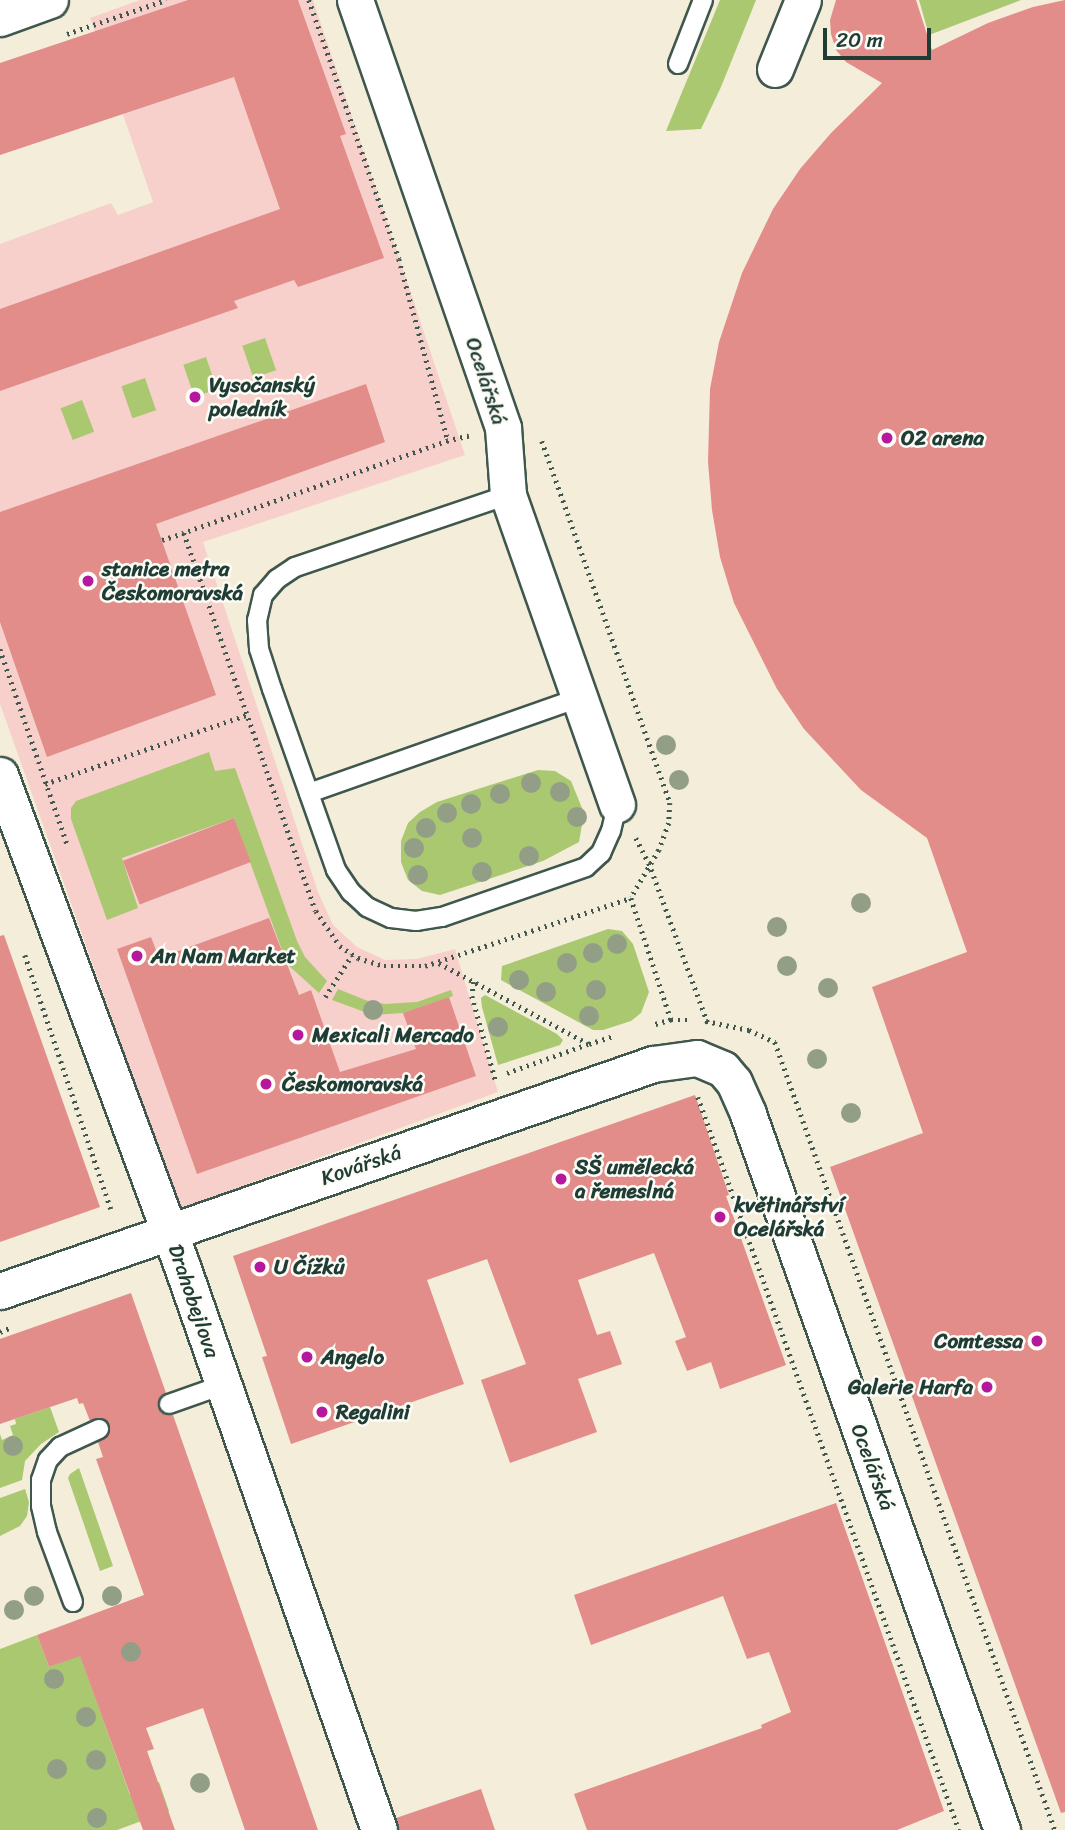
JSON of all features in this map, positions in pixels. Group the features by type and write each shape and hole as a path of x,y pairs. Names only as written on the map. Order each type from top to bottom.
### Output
{"street":[{"path":"0,18 50,0"},
{"name":"Ocelářská","path":"355,0 503,428 508,495 617,804"},
{"path":"775,69 803,0"},
{"name":"Drahobejlova","path":"4,787 170,1233 379,1830"},
{"name":"Kovářská","path":"0,1291 653,1064 697,1058 709,1078"},
{"name":"Ocelářská","path":"709,1078 734,1082 748,1114 1002,1830"}],"lane":[{"path":"678,64 703,0"},
{"path":"508,495 295,567 277,579 263,595 257,620 259,649 309,793 337,870 351,892 367,906 391,918 416,921 442,917 586,867 601,853 611,831 617,804"},
{"path":"309,793 579,698"},
{"path":"169,1404 223,1385"},
{"path":"73,1602 47,1532 41,1506 41,1480 48,1460 60,1447 99,1429"}],"path":[{"path":"64,35 166,0"},
{"path":"309,0 399,259 448,441"},
{"path":"162,540 448,441 470,436"},
{"path":"184,533 316,911 340,946 352,955 392,967 425,967 631,898 671,1020 648,1027"},
{"path":"4,787 247,715"},
{"path":"649,863 707,1021"},
{"path":"22,947 111,1209"},
{"path":"325,997 352,955"},
{"path":"439,962 589,1044 624,1034"},
{"path":"474,982 472,996 505,1115"},
{"path":"709,1078 960,1830"},
{"path":"820,1171 1055,1830"}],"shaded area":[{"path":"140,0 313,0 465,455 203,542 318,892 333,925 357,947 385,960 417,959 455,949 498,1092 180,1209 0,704 0,244 111,203 118,215 153,202 90,18"}],"green space":[{"path":"720,0 756,0 701,129 666,131"},
{"path":"919,0 1021,0 929,35"},
{"path":"265,338 276,370 253,378 242,346"},
{"path":"206,357 217,389 194,397 183,365"},
{"path":"145,378 156,410 132,418 121,386"},
{"path":"82,400 94,432 73,440 61,408"},
{"path":"209,752 215,771 235,768 297,941 305,957 327,981 319,993 287,964 234,818 122,858 138,908 107,920 71,819 71,808 76,801"},
{"path":"538,770 555,771 571,781 584,813 579,842 543,861 440,895 422,891 408,880 401,862 401,841 408,823 420,812 437,802"},
{"path":"608,929 622,931 633,944 649,992 641,1013 631,1021 603,1030 593,1030 501,980 502,966"},
{"path":"338,989 368,1001 385,1004 417,1002 451,990 453,996 403,1013 373,1015 332,1000"},
{"path":"485,995 557,1034 563,1040 560,1045 498,1065 482,1007 481,998"},
{"path":"50,1407 59,1432 41,1444 25,1461 22,1480 0,1488 0,1434 2,1440 13,1435 10,1426 16,1424 15,1419"},
{"path":"79,1468 113,1566 100,1571 68,1478"},
{"path":"25,1489 29,1502 27,1516 20,1526 0,1536 0,1498"},
{"path":"37,1635 49,1667 80,1655 130,1795 159,1782 169,1811 117,1830 0,1830 0,1649"}],"building":[{"path":"188,0 298,0 346,134 340,136 384,258 298,287 294,280 234,301 238,308 0,391 0,309 280,209 234,77 0,155 0,63"},
{"name":"O2 arena","path":"836,0 916,0 932,50 988,23 1033,7 1065,0 1065,1812 1061,1813 830,1167 923,1133 872,987 967,952 927,838 861,790 804,729 777,689 734,603 720,557 712,510 708,462 710,389 719,342 742,273 773,209 800,169 831,133 882,83 846,62 836,50 830,20"},
{"name":"stanice metra Českomoravská","path":"366,384 385,442 156,524 216,695 47,757 0,622 0,512"},
{"path":"234,818 251,862 140,905 123,861"},
{"path":"269,918 299,995 311,990 340,1072 416,1049 403,1013 449,997 476,1076 197,1174 117,949 151,937 159,958"},
{"path":"4,935 100,1207 0,1242 0,936"},
{"path":"695,1095 729,1195 726,1196 786,1365 720,1389 711,1362 687,1371 675,1341 686,1337 654,1253 578,1280 597,1335 610,1331 622,1364 578,1379 597,1432 510,1463 481,1380 526,1364 487,1259 427,1280 464,1384 291,1444 262,1357 267,1356 233,1256"},
{"path":"131,1293 166,1393 160,1397 158,1407 162,1413 173,1415 318,1830 245,1830 203,1708 146,1728 154,1749 147,1751 175,1830 143,1830 80,1656 49,1667 37,1635 144,1595 96,1459 103,1457 98,1442 109,1435 109,1424 101,1418 90,1421 83,1403 79,1404 77,1398 0,1424 0,1339"},
{"path":"836,1503 944,1811 897,1830 587,1830 574,1794 762,1728 761,1725 791,1712 769,1652 747,1659 723,1596 591,1645 574,1595"},
{"path":"481,1789 495,1830 399,1830 396,1818"}],"place":[{"name":"Vysočanský poledník","path":"195,397"},
{"name":"O2 arena","path":"887,438"},
{"name":"stanice metra Českomoravská","path":"88,581"},
{"name":"An Nam Market","path":"137,956"},
{"name":"Mexicali Mercado","path":"298,1035"},
{"name":"Českomoravská","path":"266,1084"},
{"name":"SŠ umělecká a řemeslná","path":"561,1179"},
{"name":"květinářství Ocelářská","path":"720,1217"},
{"name":"U Čížků","path":"260,1267"},
{"name":"Comtessa","path":"1037,1341"},
{"name":"Angelo","path":"307,1357"},
{"name":"Galerie Harfa","path":"987,1387"},
{"name":"Regalini","path":"322,1412"}]}
